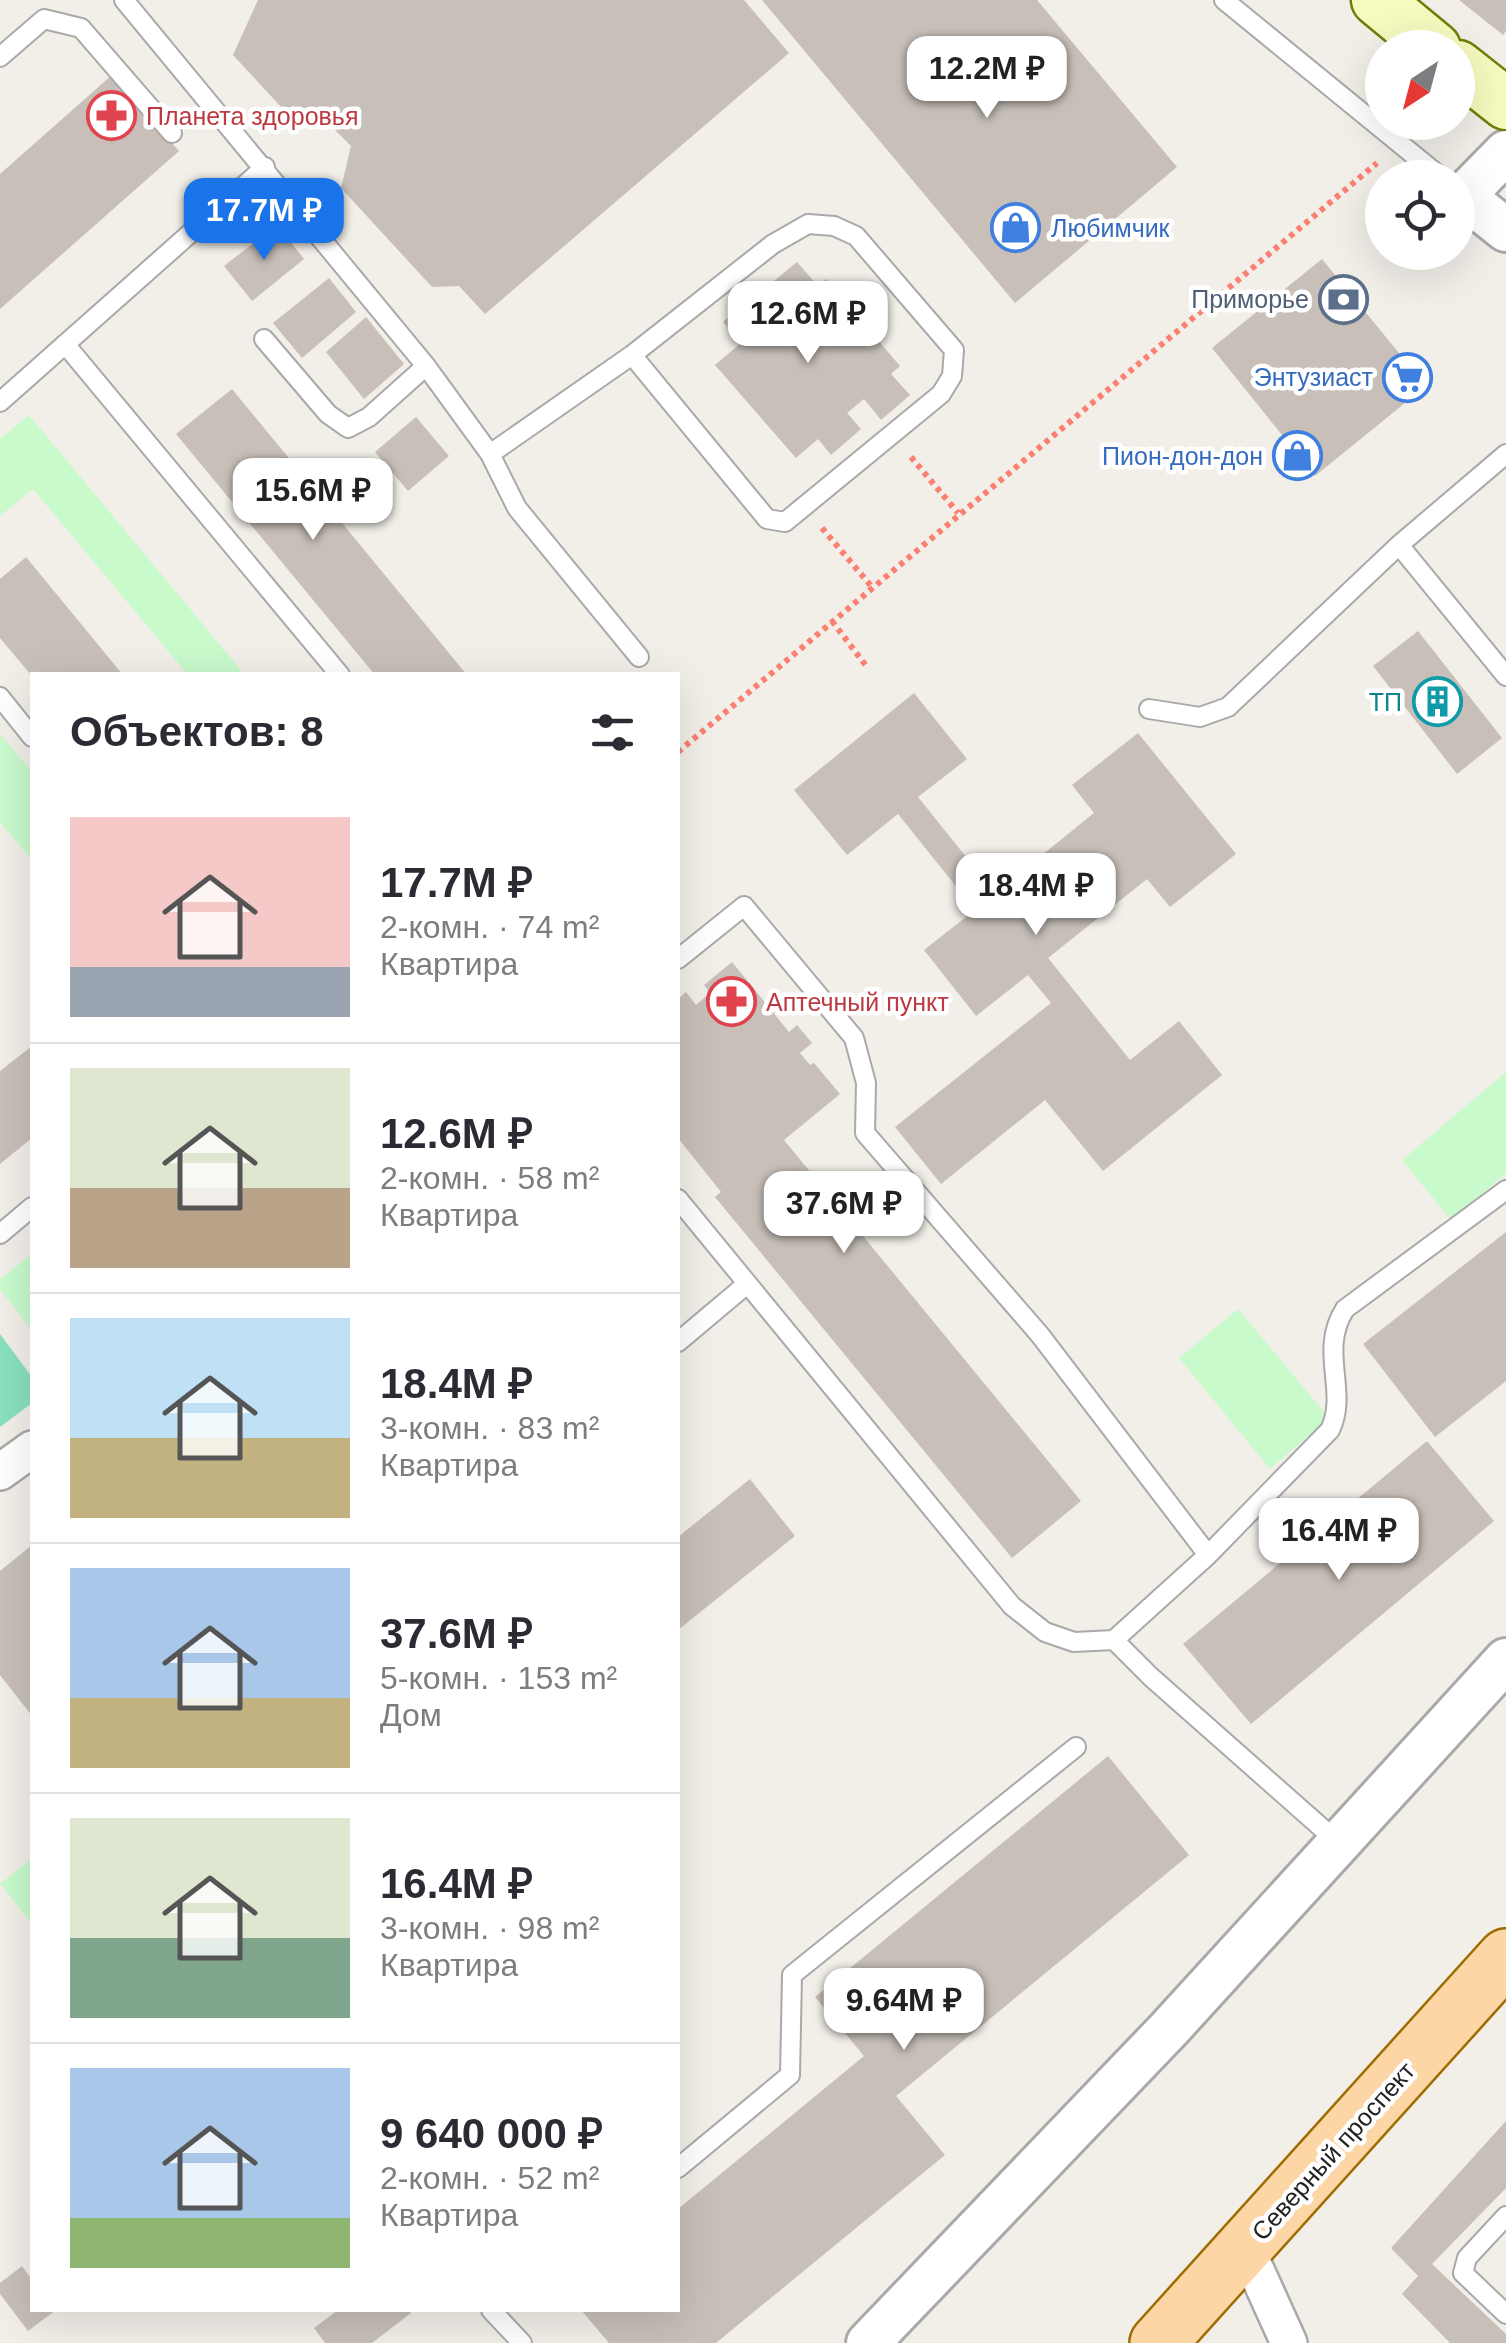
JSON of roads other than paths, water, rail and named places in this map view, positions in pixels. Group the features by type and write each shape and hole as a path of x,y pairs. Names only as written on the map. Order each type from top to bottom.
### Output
{"main road":[{"path":"1377,0 1413,30"},
{"path":"1475,79 1506,104"},
{"name":"Северный проспект","path":"1158,2343 1506,1958"}],"street":[{"path":"1475,173 1506,152"},
{"path":"1475,205 1506,230"},
{"path":"0,1472 30,1451"},
{"path":"868,2343 1089,2114 1506,1660"},
{"path":"1246,2248 1289,2343"}],"lane":[{"path":"124,0 426,366 490,454 517,508 639,657"},
{"path":"1224,0 1421,160"},
{"path":"0,56 44,19 80,28 172,133"},
{"path":"0,402 265,167"},
{"path":"490,454 632,355 773,244 808,224 834,226 856,236 954,350 952,376 941,394 785,522 767,519 632,355"},
{"path":"264,340 328,414 348,428 368,418 426,366"},
{"path":"64,344 337,672"},
{"path":"1150,709 1200,717 1228,708 1399,545 1506,454"},
{"path":"1399,545 1506,676"},
{"path":"0,697 30,734"},
{"path":"680,956 744,906 854,1038 866,1083 864,1133 1040,1336 1208,1556"},
{"path":"680,1201 1012,1606 1045,1632 1074,1642 1114,1640 1208,1556 1330,1430 1337,1416 1331,1345 1335,1325 1345,1309 1506,1190"},
{"path":"0,1234 30,1210"},
{"path":"680,1340 747,1284"},
{"path":"1114,1640 1340,1844"},
{"path":"680,2166 790,2075 792,1975 1076,1747"},
{"path":"1506,2216 1467,2258 1463,2273 1506,2314"},
{"path":"499,2312 522,2343"}],"place":[{"name":"Планета здоровья","path":"111,116"},
{"name":"Любимчик","path":"1016,228"},
{"name":"Приморье","path":"1344,299"},
{"name":"Энтузиаст","path":"1408,377"},
{"name":"Пион-дон-дон","path":"1298,456"},
{"name":"ТП","path":"1437,702"},
{"name":"Аптечный пункт","path":"731,1002"}]}
